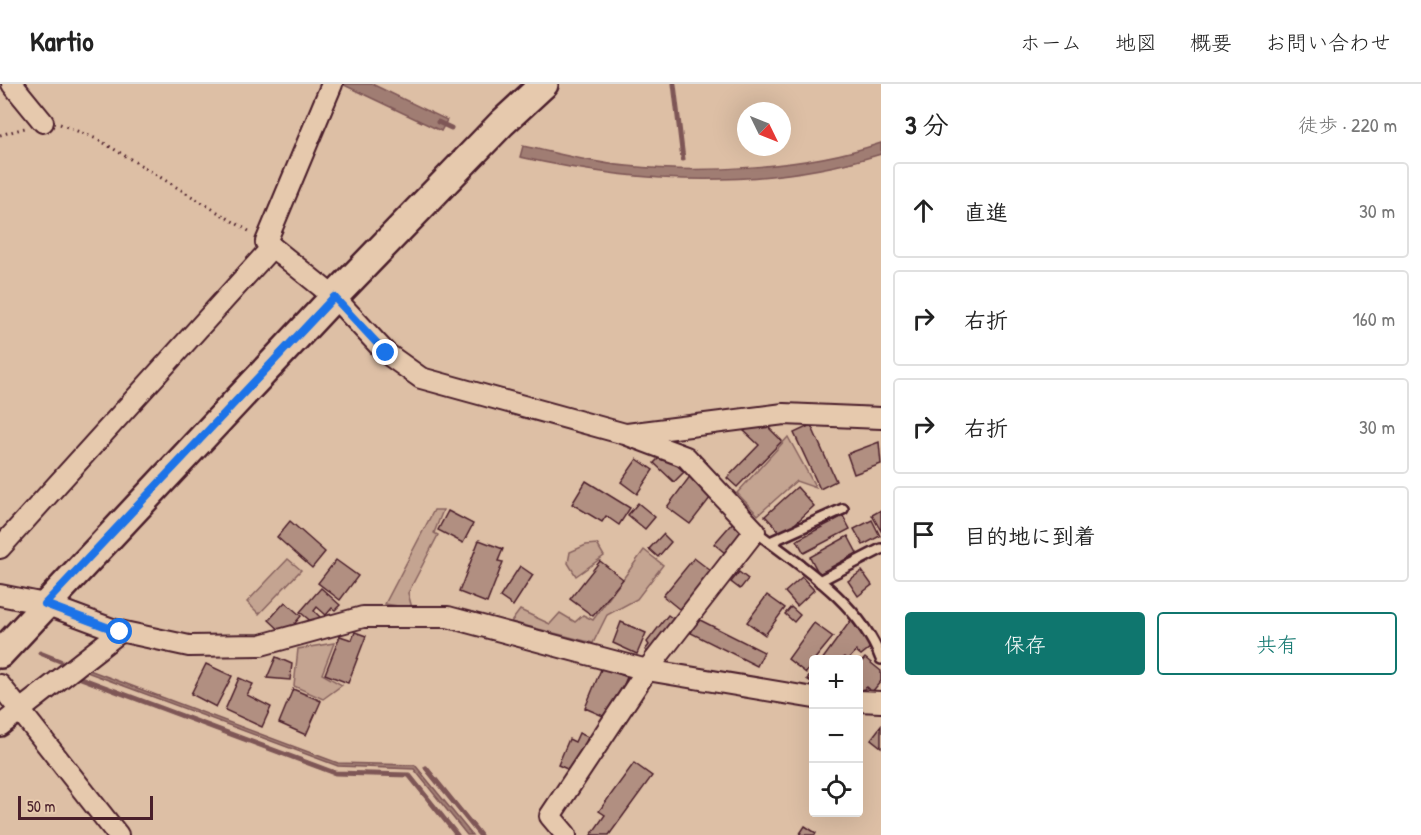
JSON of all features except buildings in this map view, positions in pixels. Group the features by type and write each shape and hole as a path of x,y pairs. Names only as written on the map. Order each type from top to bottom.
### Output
{"street":[{"path":"12,84 43,122"},
{"path":"0,548 269,245 332,84"},
{"path":"0,654 334,297 502,123 544,84"},
{"path":"269,245 334,297 386,353 421,378 625,434 686,457 762,536 647,670 550,816 566,835"},
{"path":"625,434 784,414 881,418"},
{"path":"0,595 45,604 120,632 189,646 261,645 363,616 448,617 647,670 809,697"},
{"path":"0,726 120,632"},
{"path":"0,685 118,835"},
{"path":"863,701 881,702"}],"lane":[{"path":"762,536 843,509"},
{"path":"762,536 819,581 854,614 874,640 881,659"},
{"path":"819,581 881,549"}],"path":[{"path":"0,135 51,120 99,140 269,245"}],"shaded area":[{"path":"342,84 372,84 447,120 441,131"},
{"path":"881,143 881,154 837,166 746,178 701,179 610,173 520,157 523,146 614,165 722,169 821,158"},
{"path":"788,437 816,488 796,481 758,515 737,493"},
{"path":"434,510 443,510 434,533 438,535 408,593 412,608 385,604"},
{"path":"597,544 604,556 576,576 568,563 570,552 586,545"},
{"path":"644,550 663,565 637,599 607,615 593,643 511,622 520,610 550,624 560,613 575,622 583,615 593,620"},
{"path":"288,559 301,570 259,614 247,602"},
{"path":"334,643 322,674 342,685 323,699 294,686 298,649"},
{"path":"84,668 338,763 415,765 472,835 467,835 414,769 338,766 84,671"}],"waterway":[{"path":"674,84 683,159"},
{"path":"438,122 451,128"},
{"path":"40,653 60,661"},
{"path":"78,677 335,773 409,775 457,835"},
{"path":"426,768 480,835"}],"route":[{"path":"120,632 45,604 334,297 386,353"}]}
